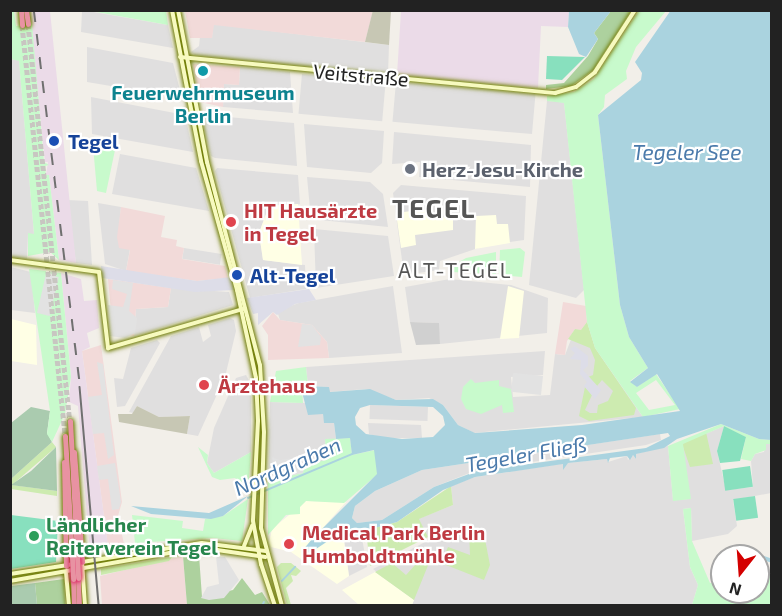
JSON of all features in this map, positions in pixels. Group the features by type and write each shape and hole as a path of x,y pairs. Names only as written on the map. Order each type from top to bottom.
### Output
{"highway":[{"path":"21,10 25,25 26,10"},
{"path":"70,421 68,436 75,578 74,606"},
{"path":"66,566 65,445 68,436"},
{"path":"68,436 79,482 82,562"},
{"path":"65,445 74,556"},
{"path":"75,578 79,606"}],"main road":[{"path":"172,10 201,161 261,371 264,432 261,497 265,551 282,606"},
{"path":"178,10 207,162 244,309 254,371 258,421 255,491 253,521 248,542 243,546"},
{"name":"Veitstraße","path":"180,57 542,93 570,90 591,77 635,10"},
{"path":"175,29 181,28"},
{"path":"201,161 207,162"},
{"path":"10,260 99,272 108,348 244,309"},
{"path":"253,521 259,556 275,606"},
{"path":"10,574 178,545 243,546 265,551"},
{"path":"10,581 190,550 266,557"},
{"path":"82,562 85,606"},
{"path":"66,566 69,606"}],"shaded area":[{"path":"185,10 373,11 365,42 214,25 212,38 190,38"},
{"path":"373,10 391,11 389,45 365,42"},
{"path":"29,11 50,11 76,263 59,260 49,175 46,175 48,162 45,162"},
{"path":"88,11 168,25 173,48 81,32 82,12"},
{"path":"401,11 569,11 568,27 541,26 538,88 397,75"},
{"path":"213,24 389,45 388,74 195,55 191,52 199,46 200,37 212,38"},
{"path":"87,47 173,63 182,98 87,82"},
{"path":"11,59 19,60 34,234 28,234 27,259 11,257"},
{"path":"193,64 240,67 239,85 224,84 223,107 200,102"},
{"path":"240,67 290,72 293,113 223,107 224,84 239,85"},
{"path":"302,74 386,81 382,121 299,114"},
{"path":"396,82 535,94 532,134 393,122"},
{"path":"91,97 185,115 193,152 92,134"},
{"path":"547,101 564,102 584,290 576,298 529,285"},
{"path":"205,115 294,123 297,166 211,156 202,118"},
{"path":"304,124 384,131 382,163 371,173 307,167"},
{"path":"394,132 531,145 530,187 419,177 420,162 392,164"},
{"path":"120,154 196,168 209,211 112,194"},
{"path":"217,168 298,175 300,204 269,206 259,233 263,260 305,265 306,289 250,298 215,171"},
{"path":"307,177 370,182 383,194 388,227 311,219"},
{"path":"401,185 526,196 524,240 487,245 440,261 439,270 404,275 393,193"},
{"path":"67,200 88,201 92,265 76,263"},
{"path":"98,203 121,207 118,237 130,249 126,271 105,264"},
{"path":"298,204 302,265 263,260 259,233 269,206"},
{"path":"121,207 165,216 161,237 177,240 176,246 184,248 182,259 225,266 228,278 197,281 126,271 130,250 119,248 117,237"},
{"path":"427,209 428,218 453,217 453,230 415,235 416,245 401,248 396,213"},
{"path":"496,215 497,224 508,224 510,243 475,249 476,216"},
{"path":"314,229 388,236 394,276 316,288"},
{"path":"184,248 222,254 220,265 182,259"},
{"path":"101,266 197,281 231,277 234,290 195,292 102,278"},
{"path":"11,267 31,272 35,313 11,310"},
{"path":"61,273 81,279 84,301 97,300 99,328 87,333 90,347 82,351 108,546 90,553 78,406 69,402 71,376"},
{"path":"46,274 59,277 50,316 37,313"},
{"path":"108,279 171,288 168,307 136,309 134,336 113,333"},
{"path":"450,279 511,285 548,298 547,333 440,344 438,323 410,322 405,287"},
{"path":"113,280 133,283 129,311 137,318 135,333 125,338 110,336 108,305 123,307 127,294 112,289"},
{"path":"393,286 402,353 329,358 327,342 312,325 280,320 278,314 279,310 299,303"},
{"path":"508,286 524,291 519,338 500,339"},
{"path":"171,288 229,292 233,305 134,336 136,309 168,307"},
{"path":"309,289 316,300 295,304 277,315 273,312 258,325 258,313 253,314 247,298"},
{"path":"563,302 586,306 587,322 581,330 575,329 567,341 565,355 555,354"},
{"path":"273,312 280,320 312,325 327,342 329,358 268,360 268,335 262,326"},
{"path":"230,318 234,320 236,331 225,377 198,436 187,434 190,416 159,417 137,406 133,413 129,412 171,336 199,327 203,342 211,336 208,325"},
{"path":"11,319 36,325 37,365 11,361"},
{"path":"410,322 439,323 440,344 416,345"},
{"path":"587,322 595,348 643,417 474,433 458,425 443,405 429,398 396,400 366,389 329,392 329,387 308,386 306,367 545,351 543,375 511,377 513,397 550,395 555,354 565,355 575,329 581,330"},
{"path":"302,324 312,325 321,337 320,345 298,347"},
{"path":"157,340 160,343 125,406 117,407 114,378 123,379 131,348"},
{"path":"101,345 122,502 118,516 124,544 117,548 108,547 82,351"},
{"path":"575,346 588,356 588,366 583,370 601,390 595,399 584,386 587,382 580,374 581,360 570,359 575,353 570,349"},
{"path":"97,362 103,364 114,455 108,459 104,433 93,434 88,397 102,395"},
{"path":"513,373 543,376 541,395 511,392"},
{"path":"246,375 251,384 251,452 214,473 207,463 214,428 236,378"},
{"path":"270,402 307,403 323,414 324,419 334,423 336,439 325,440 326,460 268,480"},
{"path":"370,405 428,407 427,421 370,419"},
{"path":"137,406 159,417 190,416 187,434 119,422 118,414 132,414"},
{"path":"31,407 50,411 47,433 52,442 11,479 11,423"},
{"path":"368,423 421,425 422,438 382,438 369,434"},
{"path":"724,426 717,451 726,490 753,487 751,461 755,454 764,452 766,444 771,444 771,493 733,500 737,526 728,534 692,541 691,508 683,509 690,567 698,585 692,605 412,605 414,600 373,569 429,540 418,519 453,505 451,486 475,477 567,463 607,459 608,462 627,456 628,460 633,455 636,459 635,454 668,446 673,500 690,499 682,444"},
{"path":"660,434 661,440 646,445 477,470 434,487 382,520 357,523 352,518 355,506 375,491 422,470"},
{"path":"56,447 57,491 11,485 31,471"},
{"path":"321,455 321,461 316,464 304,465 303,473 268,480 274,475 272,457 279,460"},
{"path":"115,463 121,502 119,509 112,510 108,479 99,480 97,466"},
{"name":"Medical Park Berlin Humboldtmühle","path":"306,501 346,502 302,551 307,554 323,542 343,535 349,576 337,584 291,552 271,547 269,543 272,529"},
{"path":"361,532 367,567 349,576 344,537"},
{"path":"183,556 187,606 102,605 100,576"},
{"path":"216,557 225,557 239,580 224,598 209,600 201,598 207,587 219,584"},
{"path":"375,572 414,600 412,605 359,605 342,590"},
{"path":"35,583 37,605 11,605 11,586"}],"green space":[{"path":"10,11 14,11 16,26 32,24 44,162 49,165 45,166 46,175 49,175 59,260 50,252 28,256 28,233 34,234 19,61 11,59"},
{"path":"91,11 166,11 168,25"},
{"path":"611,11 631,11 593,70 571,86 546,89 546,85 564,83 588,56 598,39 594,33"},
{"path":"639,11 666,11 636,47 626,71 627,79 605,95 604,107 598,115 620,305 629,337 648,368 630,381 637,387 656,374 680,409 643,417 595,348 587,322 564,103 547,101 547,96 574,92 594,79","holes":["656,380 675,405 649,410 636,393"]},
{"path":"547,56 585,57 562,80 546,79"},
{"path":"93,146 115,150 106,193 97,191"},
{"path":"520,248 525,252 522,277 499,275 500,250"},
{"path":"496,252 496,274 451,272 450,267 466,258"},
{"path":"29,269 46,271 47,314 57,279 49,272 61,273 71,377 65,414 52,442 47,434 50,411"},
{"path":"587,322 595,348 636,408 634,415 589,421 579,416 585,387 592,395 585,410 590,413 597,413 598,405 608,401 613,391 602,380 597,386 588,377 593,375 595,360 590,348 568,339 575,329 581,330"},
{"path":"306,367 308,386 302,390 303,403 270,402 276,371"},
{"path":"471,379 475,383 499,380 499,386 511,389 514,412 503,413 502,405 481,414 466,409 461,399 463,387"},
{"path":"721,424 759,439 771,440 771,444 766,444 766,450 755,454 751,461 741,459 746,437 724,426 683,444 691,499 673,501 668,446"},
{"path":"724,426 746,437 740,461 720,463 717,451"},
{"path":"706,432 713,464 690,467 682,444"},
{"path":"350,438 352,455 375,450 378,474 344,503 306,501 300,507 300,514 286,515 268,535 268,480 303,473 304,465 326,460 325,439"},
{"path":"52,442 56,447 12,485 57,491 57,496 11,489 11,479"},
{"path":"198,447 208,455 207,463 214,473 251,452 248,491 235,478 220,480 212,477"},
{"path":"750,466 753,487 725,491 722,470"},
{"path":"451,486 453,505 419,519 428,537 370,566 366,530 397,522"},
{"path":"755,496 758,518 736,521 733,499"},
{"path":"248,499 242,541 213,538 135,543 132,515 183,521 182,528 203,531 205,519 223,516"},
{"path":"691,508 692,541 710,583 710,604 770,604 771,573 771,605 692,605 698,585 690,567 683,509"},
{"name":"Ländlicher Reiterverein Tegel","path":"11,515 58,521 56,562 11,569"},
{"path":"483,529 490,565 484,580 441,563 448,547 470,555 469,532"},
{"path":"421,549 431,558 414,600 375,572 392,563 406,575 416,564 406,556"},
{"path":"199,555 202,597 233,590 242,578 255,595 262,592 270,605 187,605 183,556"},
{"path":"172,557 169,561 101,575 101,569"},
{"path":"281,563 291,563 301,571 296,576 291,575 293,581 286,588 291,605 287,605 277,567"},
{"path":"64,579 65,605 37,605 35,583"}],"water":[{"name":"Tegeler See","path":"671,10 771,11 771,440 759,439 721,424 677,439 664,448 636,454 636,459 633,455 630,460 627,456 610,458 608,463 607,459 568,463 563,470 563,464 475,477 443,490 397,522 359,532 359,536 337,535 307,555 302,551 313,538 377,474 374,450 352,455 350,438 336,439 334,423 324,423 323,414 308,415 302,392 308,386 329,387 330,392 370,389 396,400 433,399 443,405 458,425 475,433 582,425 680,411 657,374 637,387 630,382 648,368 629,337 620,305 598,115 641,80 642,73 635,62","holes":["370,405 433,407 443,416 445,425 433,437 402,439 366,434 356,425 355,417 360,408","668,433 670,436 646,448 477,471 434,487 382,520 357,523 352,518 355,506 375,491 422,470"]},
{"path":"569,11 611,11 594,33 598,39 586,57 579,54 568,27"},
{"path":"248,496 223,516 211,519 151,514 131,506 209,513"}],"waterway":[{"name":"Nordgraben","path":"248,498 352,454"},
{"name":"Tegeler Fließ","path":"282,581 295,567"},
{"name":"Tegeler Fließ","path":"262,606 264,602"}],"tunnel":[{"path":"28,24 70,421"},
{"path":"22,25 65,436"}],"tram line":[{"path":"80,387 99,606"}],"railway":[{"path":"34,10 80,387"}],"place":[{"name":"Feuerwehrmuseum Berlin","path":"203,71"},
{"name":"Tegel","path":"54,141"},
{"name":"Herz-Jesu-Kirche","path":"410,169"},
{"name":"HIT Hausärzte in Tegel","path":"231,222"},
{"name":"Alt-Tegel","path":"237,275"},
{"name":"Ärztehaus","path":"204,385"},
{"name":"Ländlicher Reiterverein Tegel","path":"34,536"},
{"name":"Medical Park Berlin Humboldtmühle","path":"289,544"}],"district":[{"name":"TEGEL","path":"434,208"},
{"name":"ALT-TEGEL","path":"455,270"}]}
